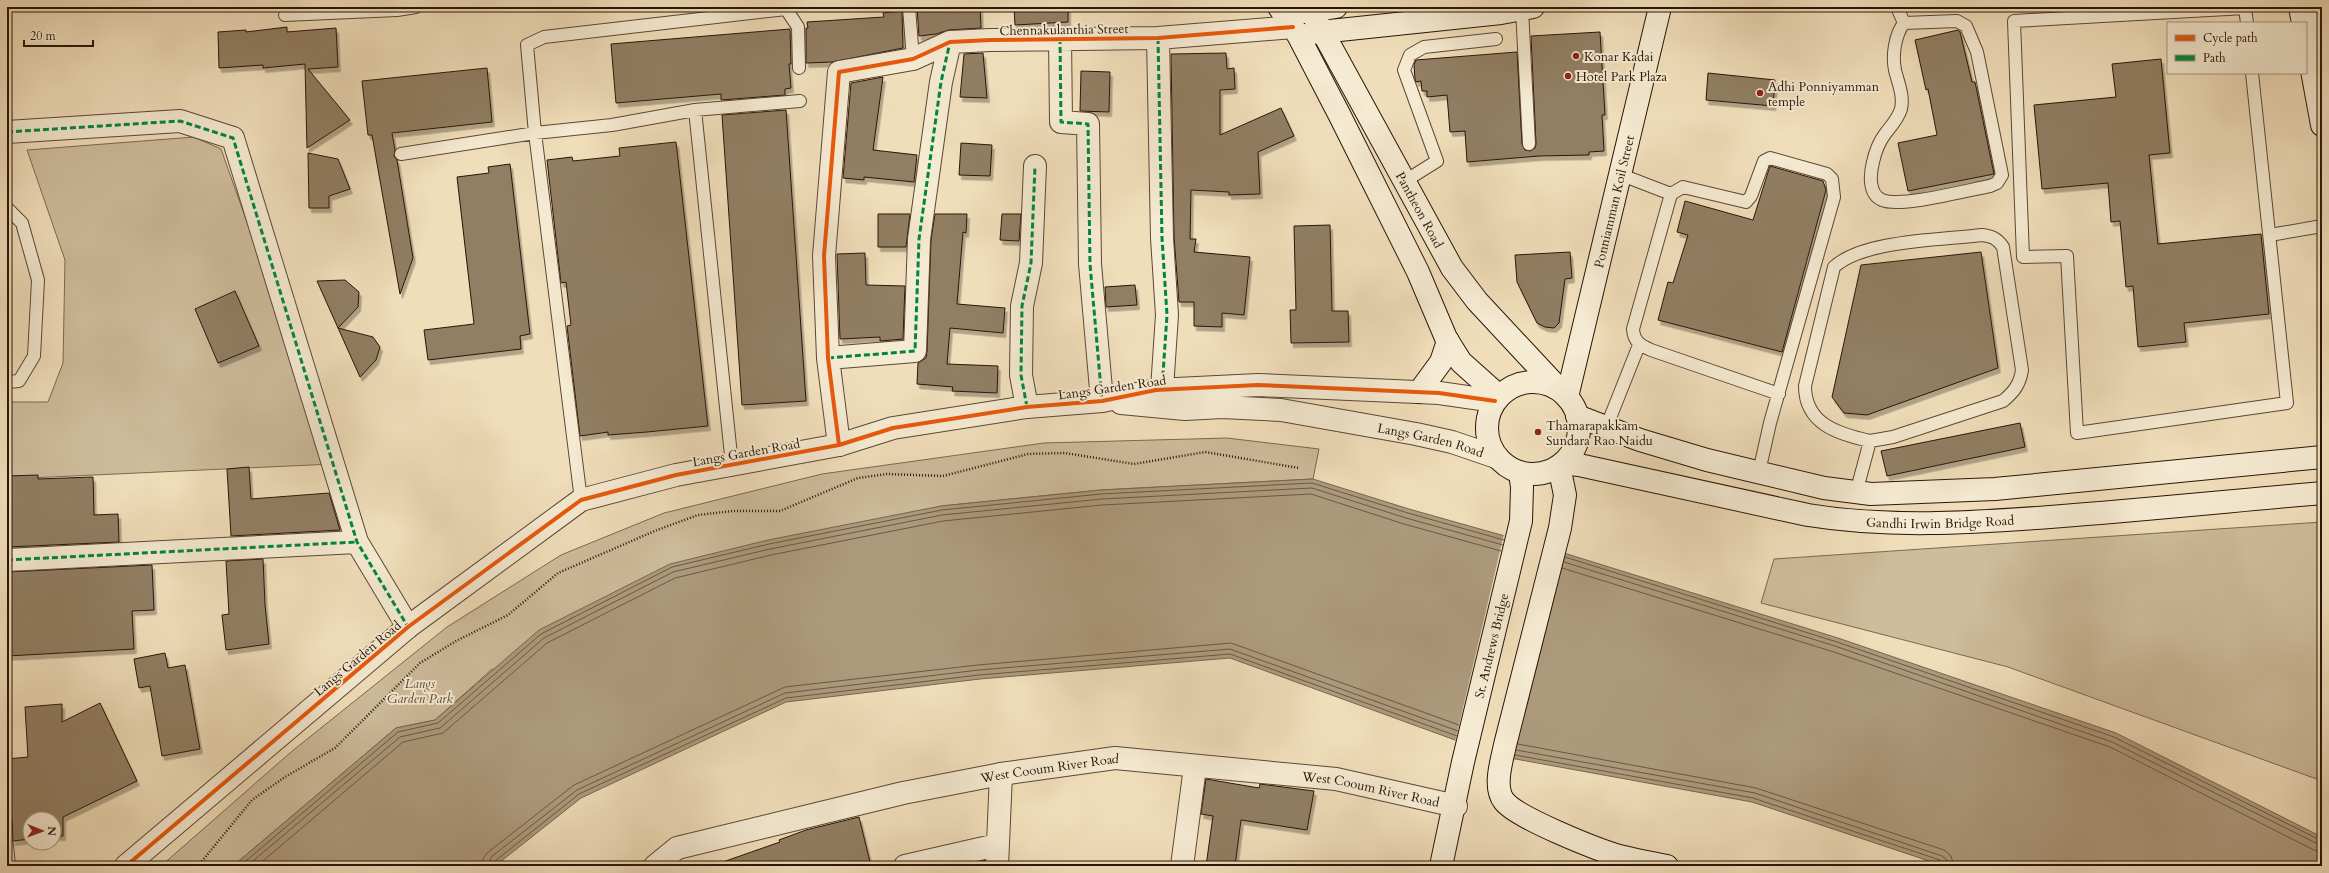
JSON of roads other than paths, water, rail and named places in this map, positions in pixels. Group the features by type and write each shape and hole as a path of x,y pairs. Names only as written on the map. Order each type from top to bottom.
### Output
{"street":[{"path":"1288,21 1310,9 1336,7"},
{"name":"Ponniamman Koil Street","path":"1563,394 1660,7"},
{"path":"2300,7 2303,22"},
{"path":"2317,7 2322,32"},
{"path":"1288,21 1323,32 1528,8"},
{"name":"Pantheon Road","path":"1310,9 1422,214 1463,284 1563,394"},
{"name":"Chennakulanthia Street","path":"828,358 824,256 839,72 913,59 950,42 1060,38 1158,38 1288,21"},
{"path":"1288,21 1396,227 1448,341 1461,362 1497,399"},
{"path":"1060,38 1061,122 1088,124 1090,264 1102,401"},
{"path":"1158,38 1162,238 1167,315 1162,389"},
{"path":"839,445 828,358 914,351 919,239 941,82 950,42"},
{"path":"2307,43 2322,125"},
{"path":"7,132 180,121 233,138 357,542 408,627"},
{"path":"1027,407 1020,375 1022,306 1030,263 1035,166"},
{"path":"1396,227 1422,214"},
{"path":"1419,392 1441,362 1448,341"},
{"path":"1529,382 1550,385 1563,394 1577,416 1579,429 1577,442 1571,454 1561,465 1540,474 1520,473 1507,466 1496,456 1489,444 1487,429 1488,415 1497,399 1508,389 1529,382"},
{"name":"Langs Garden Road","path":"126,866 408,627 581,500 676,475 839,445 893,428 1027,407 1102,401 1162,389 1258,385 1419,392 1497,399"},
{"name":"Langs Garden Road","path":"1102,401 1185,409 1222,408 1281,410 1452,442 1496,456"},
{"name":"Gandhi Irwin Bridge Road","path":"1577,416 1606,428 1675,451 1824,488 1856,493 1898,495 1958,492 2322,457"},
{"path":"1561,465 1565,495 1560,528 1505,744 1500,773 1501,793 1504,802 1532,821 1617,861 1667,866"},
{"name":"Gandhi Irwin Bridge Road","path":"1561,465 1598,469 1808,515 1840,520 1882,523 1995,521 2322,493"},
{"path":"1565,495 1578,479 1598,469"},
{"name":"St. Andrews Bridge","path":"1441,866 1456,806 1463,762 1520,529 1522,505 1520,473"},
{"path":"7,560 357,542"},
{"name":"West Cooum River Road","path":"655,866 677,848 903,793 1001,774 1114,758 1336,779 1456,806"},
{"path":"1182,866 1195,766"},
{"path":"905,866 997,856 1001,774"}],"lane":[{"path":"285,15 397,10 416,7"},
{"path":"909,7 913,59"},
{"path":"1897,7 1904,23 1898,36 1895,56 1895,68 1902,94 1901,108 1896,120 1879,145 1873,162 1871,185 1875,194 1882,200 1902,202 1997,183 2002,175 2000,163 1978,52 1966,26 1957,21 1904,23"},
{"path":"1528,8 1529,144"},
{"path":"2247,22 2246,8 2014,21 2023,257 2067,256 2077,433 2287,403 2252,74"},
{"path":"581,500 535,133 528,45 544,37 786,9 798,27 799,68"},
{"path":"1405,181 1437,161 1404,70 1410,55 1424,47 1496,39"},
{"path":"401,154 535,133 612,125 695,110 800,101"},
{"path":"695,110 732,465"},
{"path":"1759,472 1779,394 1834,197 1832,179 1827,174 1770,158 1764,161 1751,196 1746,202 1683,187 1671,194 1633,329 1633,338 1639,345 1779,394"},
{"path":"1619,174 1671,194"},
{"path":"7,208 22,223 38,280 34,356 19,381 7,382"},
{"path":"2270,235 2322,226"},
{"path":"1982,235 1990,236 1999,240 2003,247 2022,370 2020,381 2013,392 2003,401 1893,437 1870,441 1845,436 1829,429 1809,409 1805,398 1805,386 1834,267 1848,257 1888,246 1982,235"},
{"path":"1606,428 1639,345"},
{"path":"1856,493 1870,441"},
{"path":"7,846 9,866"}],"water":[{"path":"1313,479 1409,509 1551,549 1838,638 2116,733 2322,837 2322,866 1944,866 1752,802 1499,756 1230,658 980,679 786,702 581,798 495,866 233,866 396,728 435,720 539,630 670,564 768,540 941,506 1101,490"}],"place":[{"name":"Konar Kadai","path":"1576,56"},
{"name":"Hotel Park Plaza","path":"1568,76"},
{"name":"Adhi Ponniyamman temple","path":"1760,93"},
{"name":"Thamarapakkam Sundara Rao Naidu","path":"1538,432"}],"park label":[{"name":"Langs Garden Park","path":"420,690"}]}
